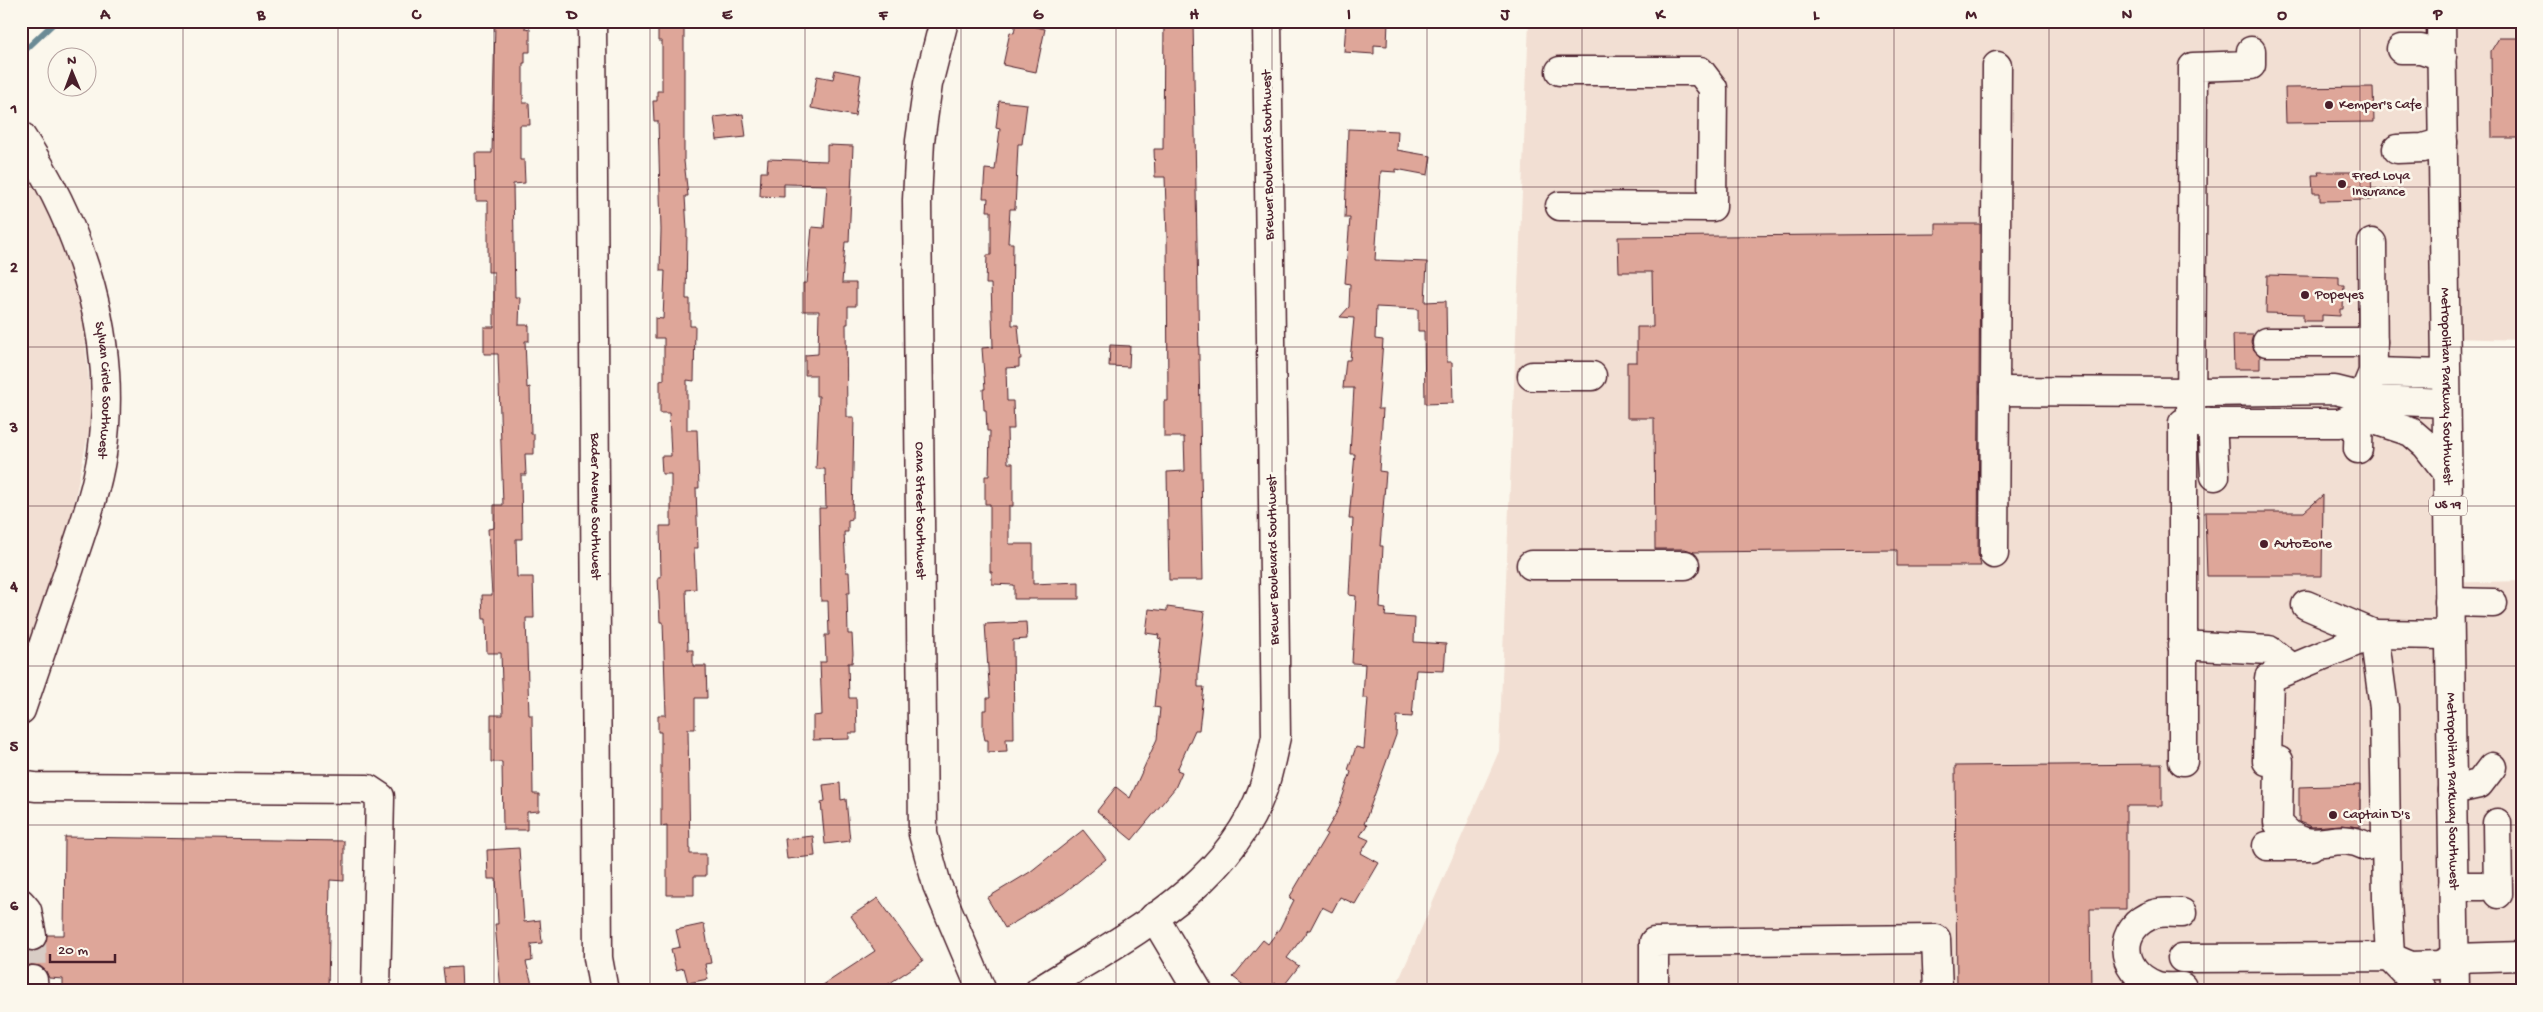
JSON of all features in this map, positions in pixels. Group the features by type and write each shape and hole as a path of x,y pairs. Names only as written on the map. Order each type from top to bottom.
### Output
{"street":[{"name":"Bader Avenue Southwest","path":"592,21 591,114 598,948 604,991"},
{"name":"Oana Street Southwest","path":"944,21 928,84 920,140 917,200 924,834 937,885 982,991"},
{"name":"Brewer Boulevard Southwest","path":"1038,991 1154,917 1200,883 1238,840 1263,789 1276,737 1267,21"},
{"name":"Metropolitan Parkway Southwest","path":"2441,21 2455,991"},
{"path":"2401,50 2421,49 2442,56"},
{"path":"2214,476 2202,423 2191,392 2193,67 2251,65 2251,51"},
{"path":"1994,554 1997,66"},
{"path":"1560,71 1700,71 1713,88 1713,146 1712,207 1560,206"},
{"name":"Sylvan Circle Southwest","path":"21,136 37,159 79,247 101,329 106,391 102,454 89,509 21,710"},
{"path":"2397,149 2423,148 2442,142"},
{"path":"2358,449 2373,342 2372,243"},
{"path":"2267,342 2373,342"},
{"path":"1995,391 2191,392 2335,390 2365,394 2446,374"},
{"path":"1532,376 1592,376"},
{"path":"2365,394 2374,400 2446,403"},
{"path":"2182,761 2183,423 2340,423 2365,394"},
{"path":"2365,394 2411,432 2447,472"},
{"path":"1532,565 1685,565"},
{"path":"2449,602 2493,603"},
{"path":"2306,605 2374,634 2449,635"},
{"path":"2374,634 2269,678 2278,823 2289,836 2301,843 2356,841 2376,846"},
{"path":"2374,634 2384,708 2376,846 2386,899 2390,957 2423,991"},
{"path":"2182,645 2269,650 2292,668"},
{"path":"2452,790 2479,784 2492,767"},
{"path":"21,785 35,788 368,789 380,797 376,991"},
{"path":"2453,886 2490,890 2498,823"},
{"path":"2267,846 2376,846"},
{"path":"21,903 27,910 32,936"},
{"path":"2182,913 2155,914 2139,922 2127,938 2126,959 2136,974 2156,986 2182,987"},
{"path":"1154,917 1198,991"},
{"path":"1654,991 1654,942 1936,939 1938,991"},
{"path":"2182,958 2390,957 2411,966 2440,965 2455,958 2522,956"}],"shaded area":[{"path":"1529,21 2522,21 2522,340 2447,338 2437,583 2522,581 2522,991 1394,991 1499,751"},
{"path":"21,159 75,232 92,415 35,696 21,727"}],"building":[{"path":"495,21 526,21 525,28 530,29 530,52 525,52 525,63 523,63 523,103 529,103 530,125 520,125 520,160 524,160 525,183 513,184 515,297 520,297 519,325 529,325 529,341 525,341 527,388 530,387 531,434 534,434 534,454 525,454 526,475 521,475 522,539 516,539 517,577 533,577 534,618 526,618 529,715 532,715 533,794 539,794 539,811 527,812 527,830 503,830 502,762 491,762 491,715 503,715 501,653 487,653 486,619 483,619 482,595 492,595 488,529 494,528 494,505 503,505 498,354 484,354 484,327 494,327 494,272 488,272 488,201 476,201 475,153 492,153"},
{"path":"658,21 684,21 684,161 688,196 685,196 687,230 686,299 690,299 690,326 695,326 694,381 687,380 687,430 697,430 699,488 696,488 698,548 694,548 696,589 686,590 688,650 693,650 693,666 706,666 707,698 695,698 695,729 688,729 690,854 706,854 706,876 694,876 694,895 667,895 667,825 661,826 661,732 658,732 658,715 666,715 663,622 660,622 658,577 661,577 660,526 671,526 671,474 662,474 661,456 671,456 669,413 660,413 660,381 664,380 664,338 655,338 655,318 663,319 665,271 660,271 661,230 658,121 654,121 653,101 657,101 657,91 662,91 662,41 658,41"},
{"path":"1164,21 1193,21 1203,580 1169,580 1167,472 1185,471 1184,437 1164,437 1164,401 1168,401 1165,177 1155,177 1154,149 1163,149"},
{"path":"1346,21 1388,21 1387,46 1374,45 1374,54 1344,52"},
{"path":"1016,22 1045,29 1036,72 1003,65 1010,32 1014,33"},
{"path":"2499,38 2522,38 2522,138 2492,138 2491,51"},
{"path":"835,70 861,75 855,116 811,108 817,76 833,79"},
{"name":"Kemper's Cafe","path":"2373,87 2374,122 2286,123 2285,88"},
{"path":"999,101 1027,104 1022,144 1018,144 1015,209 1010,209 1008,243 1013,243 1012,325 1018,325 1021,359 1019,359 1019,367 1006,368 1007,401 1013,401 1014,429 1007,429 1008,463 1013,463 1013,506 1009,506 1009,544 1033,544 1033,584 1079,582 1079,599 1014,599 1014,585 992,584 992,572 990,572 990,504 985,504 985,476 989,476 990,431 987,431 986,410 984,410 983,389 985,389 982,348 993,347 991,284 986,284 987,255 991,255 991,211 987,211 988,198 983,198 985,169 995,170 1000,129 996,128"},
{"path":"743,114 746,137 717,140 714,117"},
{"path":"1348,129 1398,131 1397,150 1431,156 1428,175 1396,169 1396,172 1381,171 1375,260 1427,262 1425,302 1446,301 1447,362 1452,362 1453,403 1425,404 1424,331 1418,331 1418,309 1376,307 1375,339 1383,340 1378,409 1383,409 1379,471 1386,472 1380,546 1383,546 1380,608 1386,609 1385,616 1415,618 1414,642 1446,644 1444,671 1416,670 1412,717 1397,716 1396,735 1364,824 1367,825 1360,836 1369,840 1361,853 1379,863 1355,904 1340,897 1332,912 1322,907 1310,930 1308,930 1287,958 1299,966 1282,988 1275,983 1269,991 1251,991 1233,977 1263,940 1268,944 1280,928 1294,900 1289,898 1327,834 1325,833 1338,810 1351,772 1348,770 1356,747 1364,749 1368,698 1363,698 1365,664 1352,663 1356,596 1349,595 1353,519 1349,519 1355,454 1350,454 1354,388 1343,388 1346,360 1350,360 1354,318 1340,317 1349,307 1350,284 1345,283 1350,218 1345,218"},
{"path":"827,145 853,146 849,242 845,242 842,283 856,283 856,306 848,306 848,324 846,324 847,417 854,417 852,520 848,521 848,532 844,532 846,572 849,572 850,593 847,593 848,634 852,634 853,654 852,663 848,663 849,698 856,698 857,733 849,733 849,739 813,740 813,716 822,715 820,662 826,662 825,635 829,635 828,601 821,601 819,508 826,508 825,469 816,469 819,396 816,396 816,375 805,375 805,355 818,354 819,311 803,311 803,283 807,283 812,227 824,228 827,185 784,184 784,197 760,196 761,172 767,172 768,159 827,161"},
{"name":"Fred Loya Insurance","path":"2318,172 2371,172 2372,200 2320,201 2320,193 2313,193 2312,175 2319,175"},
{"path":"1936,224 1980,224 1978,554 1981,566 1897,566 1897,550 1694,552 1685,549 1655,549 1654,418 1627,418 1627,362 1637,362 1637,327 1653,327 1652,272 1619,272 1618,237 1936,234"},
{"name":"Popeyes","path":"2267,275 2339,277 2339,285 2344,285 2343,309 2340,309 2340,316 2322,315 2322,321 2303,321 2303,314 2266,313"},
{"path":"2233,335 2253,335 2251,342 2254,350 2260,356 2260,369 2234,369"},
{"path":"1110,345 1130,346 1129,367 1109,366"},
{"name":"AutoZone","path":"2323,495 2322,576 2207,576 2205,512 2304,512"},
{"path":"1167,607 1205,612 1198,672 1198,687 1204,687 1199,730 1195,730 1177,770 1182,772 1175,788 1132,840 1097,811 1116,787 1130,798 1157,739 1160,708 1154,707 1161,639 1158,638 1159,635 1146,633 1149,609 1167,611"},
{"path":"1026,622 1027,639 1013,640 1014,739 1006,739 1007,751 988,752 988,740 985,740 983,730 983,710 987,710 987,698 990,698 985,624"},
{"path":"2162,764 2162,806 2126,806 2126,909 2090,909 2091,991 1957,991 1955,766"},
{"path":"840,783 841,800 846,799 850,841 825,844 821,802 825,801 823,785"},
{"name":"Captain D's","path":"2360,785 2360,827 2341,825 2312,827 2299,822 2299,787"},
{"path":"1083,830 1106,859 1064,893 1005,928 987,898 1030,872"},
{"path":"813,836 815,856 787,859 785,839"},
{"path":"65,837 344,841 344,881 330,880 328,991 63,991 63,979 49,978 46,971 40,966 31,965 21,970 21,947 27,951 35,951 43,947 47,935 64,935"},
{"path":"519,848 524,922 540,920 542,943 531,944 532,961 526,962 534,991 501,991 495,924 498,924 496,879 488,879 487,850"},
{"path":"878,898 923,961 878,991 814,991 875,951 851,916"},
{"path":"704,924 711,963 705,964 708,979 688,983 684,968 676,970 671,949 680,947 676,930"},
{"path":"461,967 462,991 446,991 443,968"}],"waterway":[{"path":"21,54 56,21"}],"tunnel":[{"path":"32,936 33,980"}],"place":[{"name":"Kemper's Cafe","path":"2329,105"},
{"name":"Fred Loya Insurance","path":"2342,184"},
{"name":"Popeyes","path":"2305,295"},
{"name":"AutoZone","path":"2264,544"},
{"name":"Captain D's","path":"2333,815"}]}
